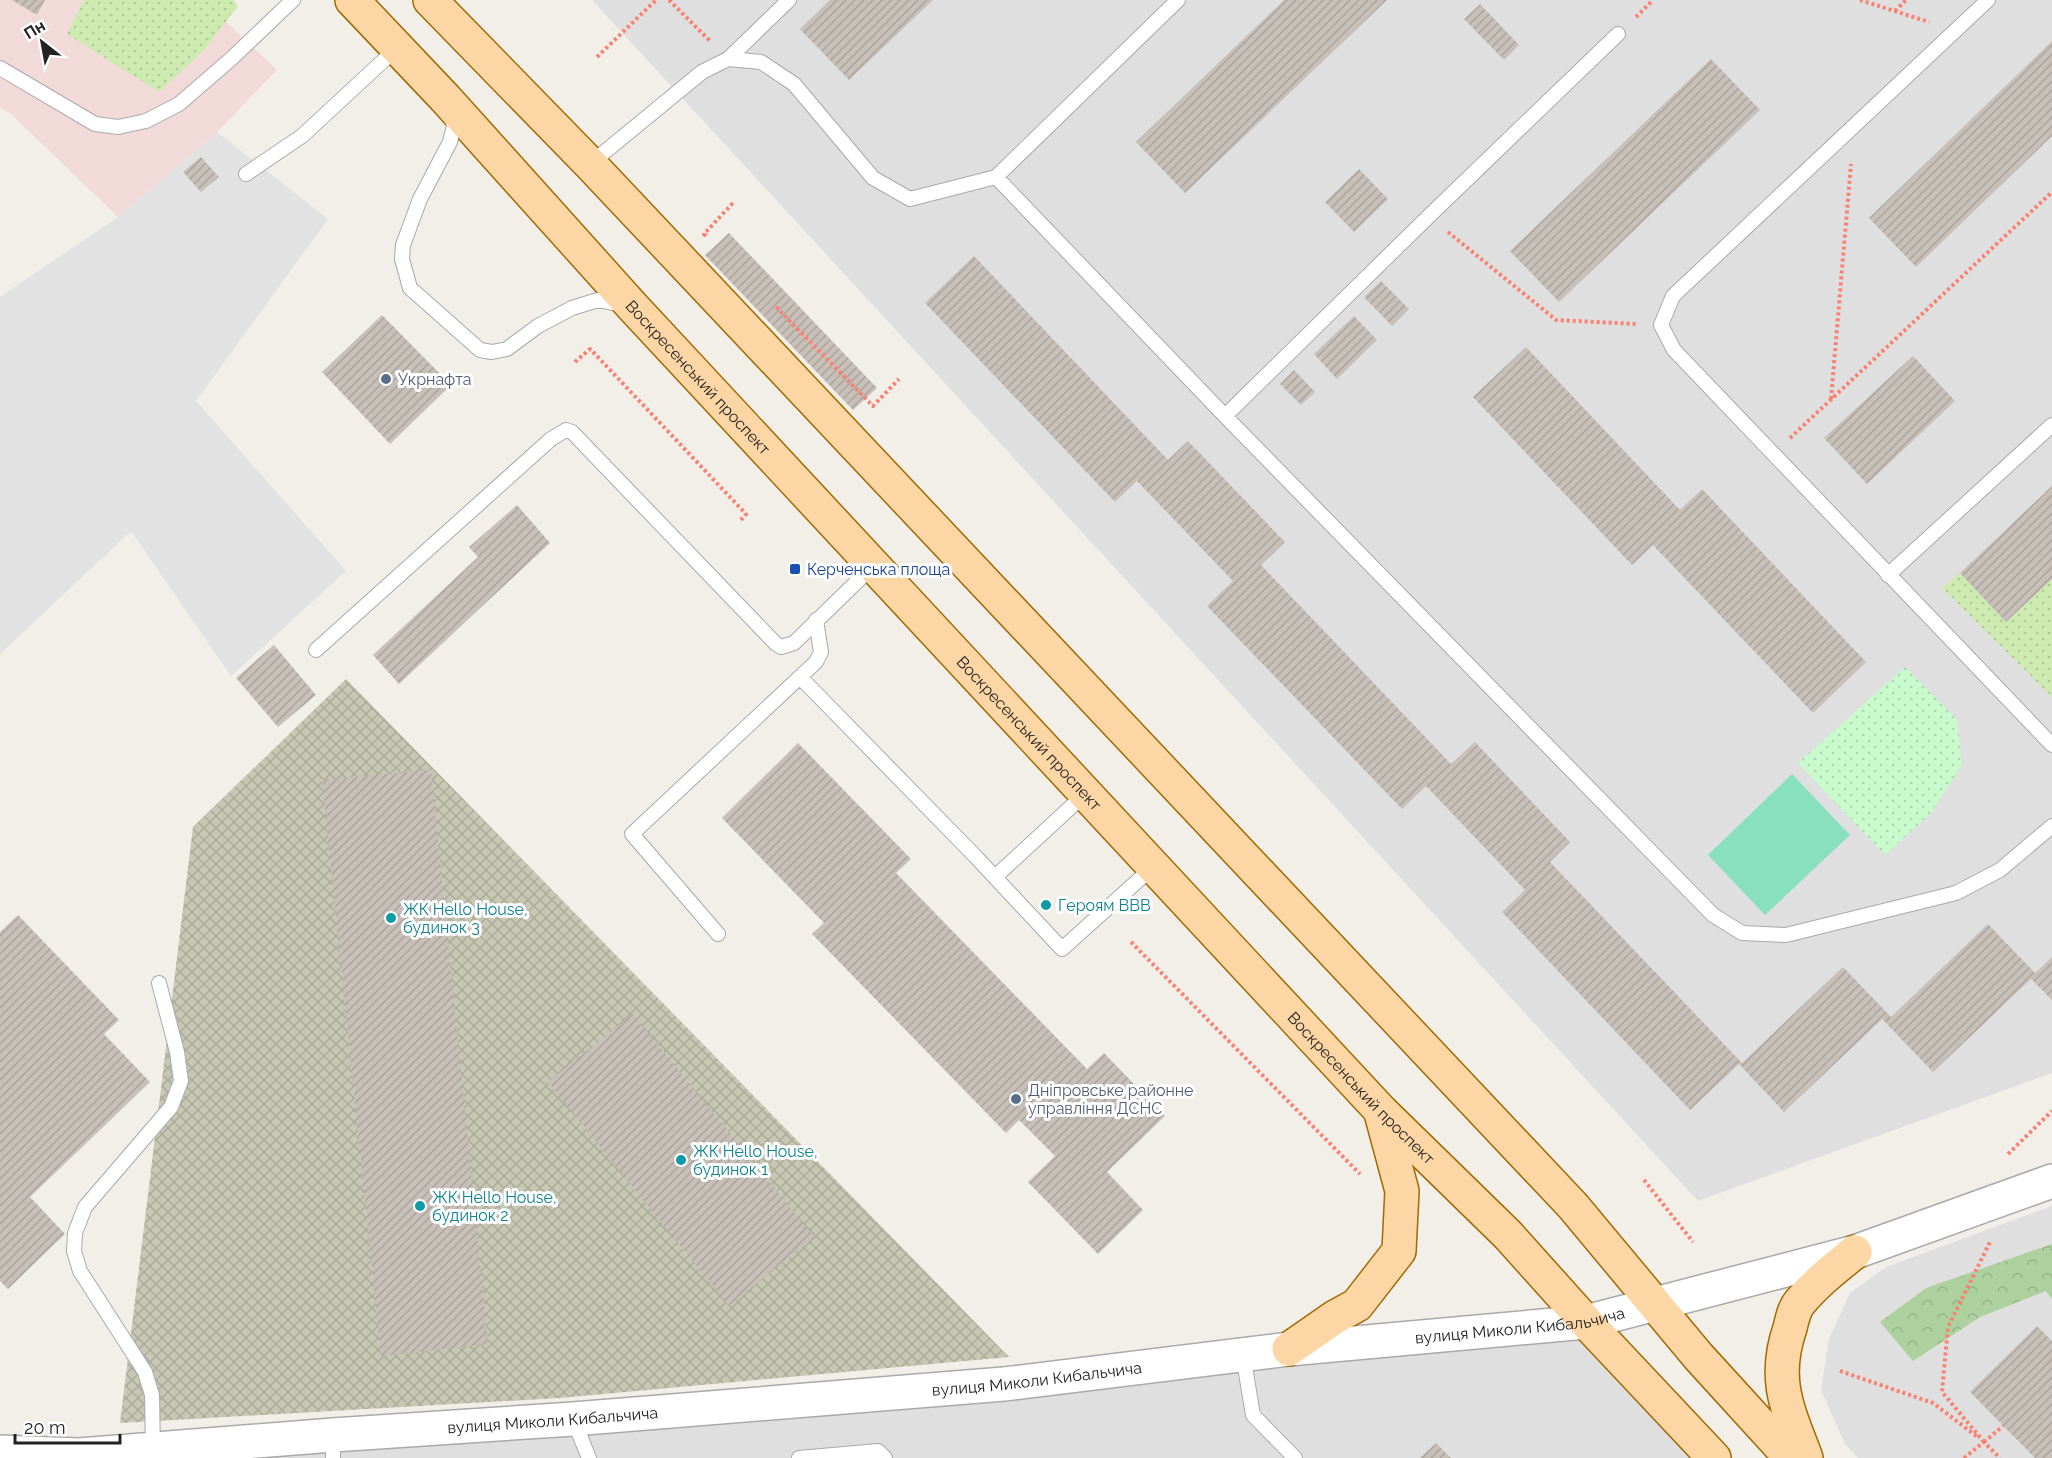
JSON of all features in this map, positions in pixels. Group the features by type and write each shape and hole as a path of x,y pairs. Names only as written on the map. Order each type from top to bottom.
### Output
{"main road":[{"name":"Воскресенський проспект","path":"352,0 445,98 633,307 1380,1111 1508,1235 1714,1458"},
{"path":"430,0 590,164 1573,1206 1654,1305 1791,1458"},
{"path":"1289,1349 1357,1305 1399,1251 1402,1191 1380,1111"},
{"path":"1806,1458 1790,1416 1780,1376 1783,1346 1798,1304 1824,1277 1855,1252"}],"street":[{"name":"вулиця Миколи Кибальчича","path":"0,1452 79,1455 153,1449 333,1446 573,1419 1004,1384 1289,1349 1586,1322 1855,1252 2052,1182"}],"lane":[{"path":"0,68 95,124 118,127 146,121 178,104 231,59 293,0"},
{"path":"590,164 702,72 728,58 789,0"},
{"path":"728,58 761,62 794,84 873,178 909,199 996,177 1178,0"},
{"path":"1988,0 1673,296 1661,325 1674,350 2052,745"},
{"path":"1225,416 1428,216 1618,34"},
{"path":"246,174 302,136 397,48"},
{"path":"445,98 454,126 450,142 420,199 403,245 402,259 410,288 480,350 492,352 507,349 538,326 572,308 598,300 633,307"},
{"path":"996,177 1225,416 1713,915 1742,933 1786,935 1956,893 2000,870 2052,826"},
{"path":"1888,575 2052,425"},
{"path":"316,650 550,439 566,430 572,432 776,644 782,647 794,643 873,566"},
{"path":"718,934 632,834 816,662 820,652 816,620"},
{"path":"800,677 1062,949 1153,867"},
{"path":"995,877 1086,794"},
{"path":"153,1449 152,1395 145,1372 80,1271 74,1251 75,1233 85,1207 171,1107 182,1081 159,983"},
{"path":"1243,1354 1252,1415 1295,1458"},
{"path":"573,1419 590,1458"},
{"path":"799,1458 878,1451 885,1458"}],"path":[{"path":"597,57 656,0"},
{"path":"669,0 728,58"},
{"path":"1860,0 1956,30"},
{"path":"1894,11 1906,0"},
{"path":"1831,399 1855,125"},
{"path":"1773,454 2052,192"},
{"path":"710,240 704,234 733,203"},
{"path":"1428,216 1556,320 1661,325"},
{"path":"791,322 873,406 899,379"},
{"path":"575,362 590,349 746,514 741,520"},
{"path":"1131,942 1361,1175"},
{"path":"2008,1154 2052,1111"},
{"path":"1644,1180 1694,1242"},
{"path":"1994,1234 1948,1327 1942,1392 2000,1458"},
{"path":"1840,1371 1933,1403 1984,1442"},
{"path":"1964,1458 2003,1426"}],"shaded area":[{"path":"0,0 203,0 277,70 217,132 118,217 11,114 0,107"},
{"path":"592,0 2052,0 2052,1073 1698,1201"},
{"path":"217,132 328,219 196,401 346,571 231,676 131,531 0,654 0,297 118,217"},
{"path":"346,679 1009,1357 560,1398 120,1423 193,827"},
{"path":"2052,1206 2052,1458 1858,1458 1845,1444 1821,1390 1829,1339 1850,1293 1886,1267"},
{"path":"1586,1322 1714,1458 142,1458"}],"green space":[{"path":"84,0 233,0 238,6 203,51 159,92 67,34"},
{"path":"1960,573 2006,622 2052,579 2052,697 1942,588"},
{"path":"1905,667 1957,720 1962,764 1931,813 1885,855 1798,763"},
{"path":"1792,774 1850,835 1765,915 1708,855"},
{"path":"2052,1244 2052,1299 2046,1291 1980,1317 1913,1361 1880,1322 1926,1288"}],"building":[{"path":"12,0 45,0 37,15"},
{"path":"830,0 933,0 849,80 800,29"},
{"path":"1284,0 1387,0 1185,193 1136,142"},
{"path":"1480,4 1519,45 1504,60 1464,19"},
{"path":"2052,41 2052,136 1916,267 1869,218"},
{"path":"1711,59 1760,110 1559,302 1510,251"},
{"path":"201,157 219,177 201,192 183,172"},
{"path":"1359,169 1388,199 1354,232 1325,202"},
{"path":"729,233 877,388 853,410 705,255"},
{"path":"974,256 1168,460 1188,441 1285,542 1261,565 1451,764 1475,742 1570,842 1550,862 1742,1063 1843,967 1891,1017 1988,924 2035,973 2052,957 2052,1000 2031,979 1933,1072 1882,1019 1784,1112 1739,1064 1690,1110 1502,912 1525,890 1426,786 1402,809 1207,606 1233,581 1137,481 1115,502 925,303"},
{"path":"1381,281 1409,309 1392,326 1364,297"},
{"name":"Укрнафта","path":"382,315 451,385 390,444 322,372"},
{"path":"1354,316 1377,340 1337,379 1314,354"},
{"path":"1526,347 1680,510 1702,489 1866,662 1813,713 1653,545 1632,565 1473,397"},
{"path":"1913,356 1955,401 1867,484 1824,438"},
{"path":"1294,370 1315,392 1301,405 1280,384"},
{"path":"2052,486 2052,579 2006,622 1960,573"},
{"path":"517,505 550,543 399,684 373,655 478,557 469,547"},
{"path":"274,645 316,695 278,727 236,678"},
{"path":"798,743 911,859 896,873 1087,1069 1104,1053 1165,1116 1107,1172 1143,1210 1098,1254 1028,1182 1055,1156 1019,1120 1006,1133 812,934 824,923 722,818"},
{"path":"431,770 488,1344 381,1356 322,780"},
{"path":"18,915 119,1020 104,1034 150,1082 30,1197 65,1234 8,1289 0,1281 0,932"},
{"name":"ЖК Hello House, будинок 1","path":"633,1014 814,1237 729,1306 548,1082"},
{"path":"2037,1326 2052,1341 2052,1458 2035,1458 1970,1392"},
{"path":"1436,1443 1451,1458 1420,1458"}],"place":[{"name":"Укрнафта","path":"386,379"},
{"name":"Керченська площа","path":"795,569"},
{"name":"Героям ВВВ","path":"1046,905"},
{"name":"ЖК Hello House, будинок 3","path":"391,918"},
{"name":"Дніпровське районне управління ДСНС","path":"1016,1099"},
{"name":"ЖК Hello House, будинок 1","path":"681,1160"},
{"name":"ЖК Hello House, будинок 2","path":"420,1206"}]}
